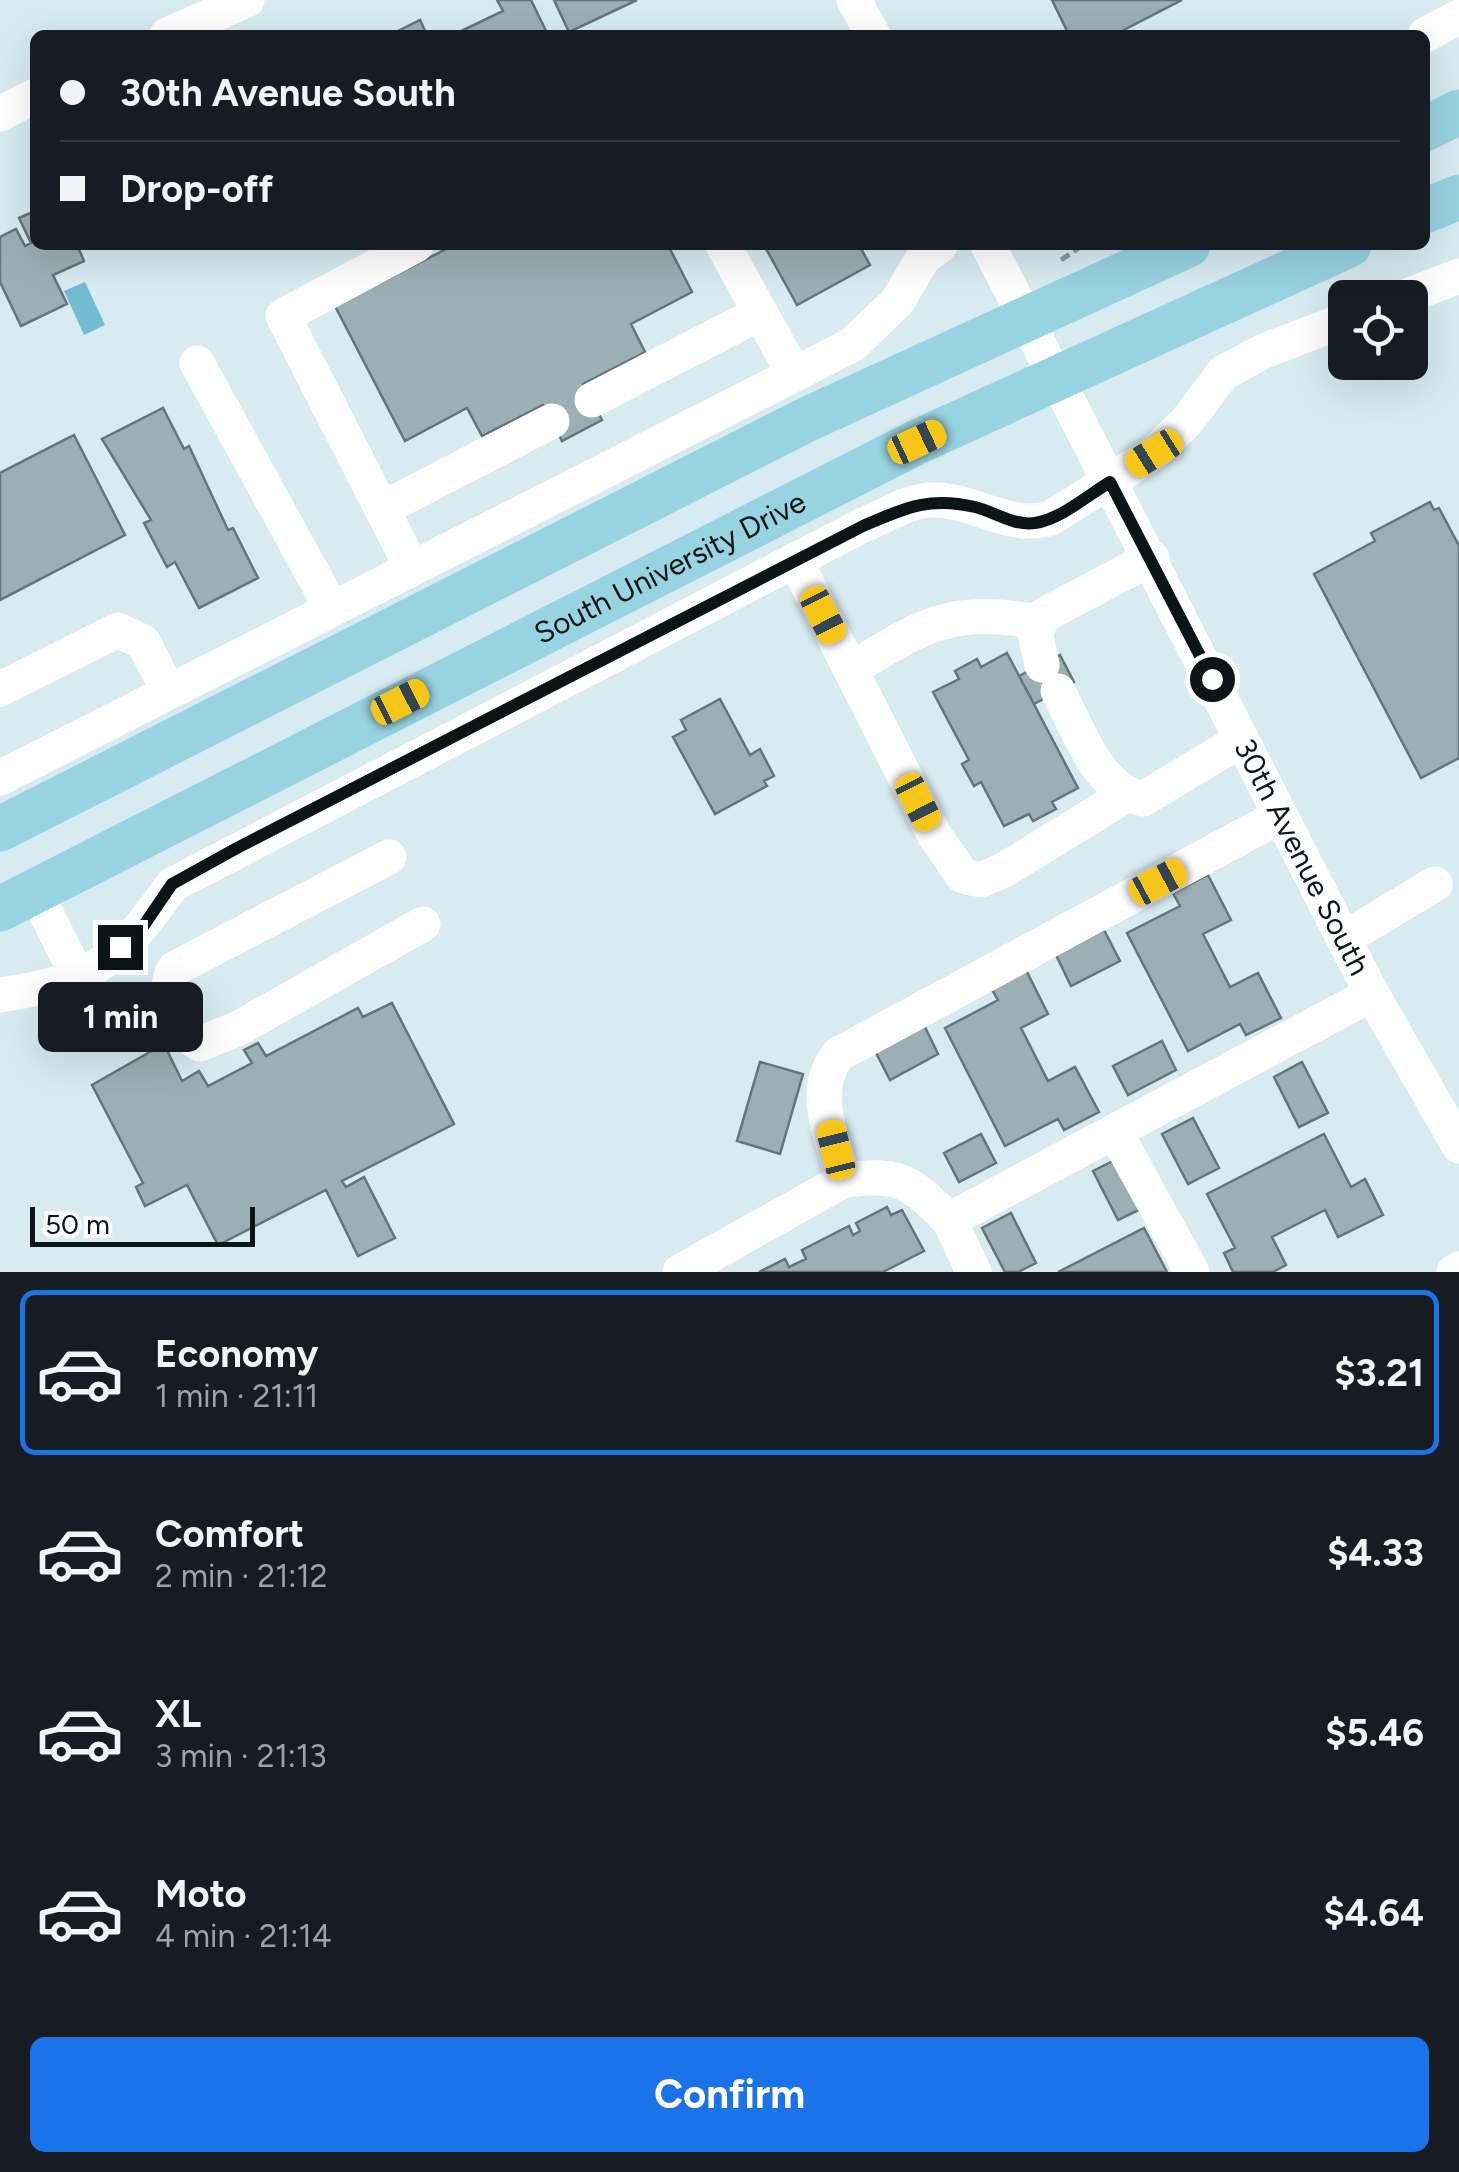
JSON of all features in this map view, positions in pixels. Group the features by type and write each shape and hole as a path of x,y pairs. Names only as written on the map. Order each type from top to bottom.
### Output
{"main road":[{"path":"1430,126 1459,112"},
{"path":"1430,210 1459,196"},
{"path":"0,829 808,420 1177,250"},
{"name":"South University Drive","path":"17,900 881,460 1338,250"},
{"path":"17,900 41,843 234,742 264,693"}],"street":[{"path":"179,30 247,0"},
{"path":"854,0 871,30"},
{"path":"1430,32 1459,17"},
{"path":"0,114 30,99"},
{"path":"407,250 283,316 411,566"},
{"path":"726,250 793,372"},
{"path":"0,778 852,345 897,302 922,258 933,250"},
{"name":"30th Avenue South","path":"991,250 1152,558 1372,994 1459,1146"},
{"path":"1428,288 1459,276"},
{"path":"592,400 760,313"},
{"path":"0,994 58,986 97,967 142,928 172,884 795,560 922,501 976,508 1033,524 1052,518 1154,453 1186,422 1223,373 1264,351 1328,327"},
{"path":"197,362 331,607"},
{"path":"382,509 552,421"},
{"path":"1152,558 1044,615 1035,632 1050,678 1101,771 1126,796 1143,799 1241,740"},
{"path":"795,560 935,836 963,876 981,880 1004,870 1126,796"},
{"path":"851,670 915,630 958,616 987,614 1040,622"},
{"path":"0,689 118,630 143,642 168,690"},
{"path":"844,1180 821,1091 824,1071 839,1054 1280,816"},
{"path":"389,858 174,969 168,980 170,1002 188,1037 200,1044 240,1028 423,924"},
{"path":"1345,938 1435,884"},
{"path":"17,900 78,977"},
{"path":"949,1220 1372,994"},
{"path":"1115,1132 1192,1272"},
{"path":"680,1272 844,1180 884,1175 918,1190 949,1220 974,1272"}],"path":[{"path":"1053,264 1076,250"}],"water":[{"path":"85,282 105,325 84,335 64,291"}],"building":[{"path":"497,0 531,0 546,30 463,30 503,11"},
{"path":"554,0 637,0 573,30 568,30"},
{"path":"1052,0 1182,0 1124,30 1067,30"},
{"path":"420,20 425,30 400,30"},
{"path":"30,213 30,241 19,218"},
{"path":"16,229 25,246 30,244 30,250 79,250 84,261 53,275 67,304 21,326 0,282 0,237"},
{"path":"444,250 671,250 692,292 631,324 645,352 583,384 602,420 562,441 543,405 482,436 467,408 405,441 335,306"},
{"path":"767,250 862,250 870,265 797,305"},
{"path":"163,408 184,449 189,446 228,530 233,528 258,578 199,608 175,562 167,567 144,523 151,520 102,439"},
{"path":"74,435 125,535 0,600 0,473"},
{"path":"1430,502 1434,510 1439,508 1459,546 1459,758 1421,778 1314,574 1375,541 1371,533"},
{"path":"1007,653 1078,788 1052,802 1056,809 1033,821 1029,814 1004,826 981,782 974,786 962,764 969,760 933,692 959,679 955,671 977,659 981,667"},
{"path":"1060,655 1074,682 1034,704 1019,676"},
{"path":"720,699 750,755 760,749 774,776 764,781 767,786 715,814 673,737 686,730 681,720"},
{"path":"1208,875 1231,920 1203,934 1230,987 1258,973 1281,1018 1246,1035 1240,1024 1188,1051 1127,933 1180,906 1173,893"},
{"path":"1104,930 1120,961 1071,986 1056,955"},
{"path":"1026,970 1048,1014 1021,1028 1048,1081 1075,1067 1099,1112 1064,1130 1058,1119 1005,1146 945,1028 998,1000 991,988"},
{"path":"392,1003 454,1124 342,1181 346,1187 364,1177 395,1238 358,1256 326,1190 218,1245 187,1185 145,1206 136,1187 143,1183 92,1085 164,1044 182,1081 199,1071 208,1086 252,1063 244,1050 258,1043 266,1056 358,1008 363,1017"},
{"path":"923,1023 938,1054 890,1080 874,1049"},
{"path":"1162,1041 1176,1070 1128,1095 1113,1066"},
{"path":"760,1062 803,1074 780,1154 737,1141"},
{"path":"1302,1062 1328,1113 1299,1127 1274,1077"},
{"path":"1193,1118 1219,1168 1188,1184 1162,1134"},
{"path":"981,1134 996,1163 959,1182 944,1153"},
{"path":"1324,1134 1351,1187 1365,1179 1383,1215 1338,1237 1325,1210 1272,1237 1286,1265 1273,1272 1233,1272 1224,1253 1235,1248 1207,1194"},
{"path":"1121,1157 1147,1206 1118,1220 1093,1171"},
{"path":"887,1207 891,1215 902,1210 924,1251 883,1272 759,1272 785,1259 789,1267 806,1259 802,1250 849,1226 853,1235 860,1231 856,1223"},
{"path":"1011,1213 1036,1263 1018,1272 1005,1272 982,1228"},
{"path":"1144,1228 1167,1272 1058,1272"}],"route":[{"path":"120,947 142,928 172,884 675,621 863,526 922,501 976,508 1033,524 1052,518 1110,482 1212,679"}]}
